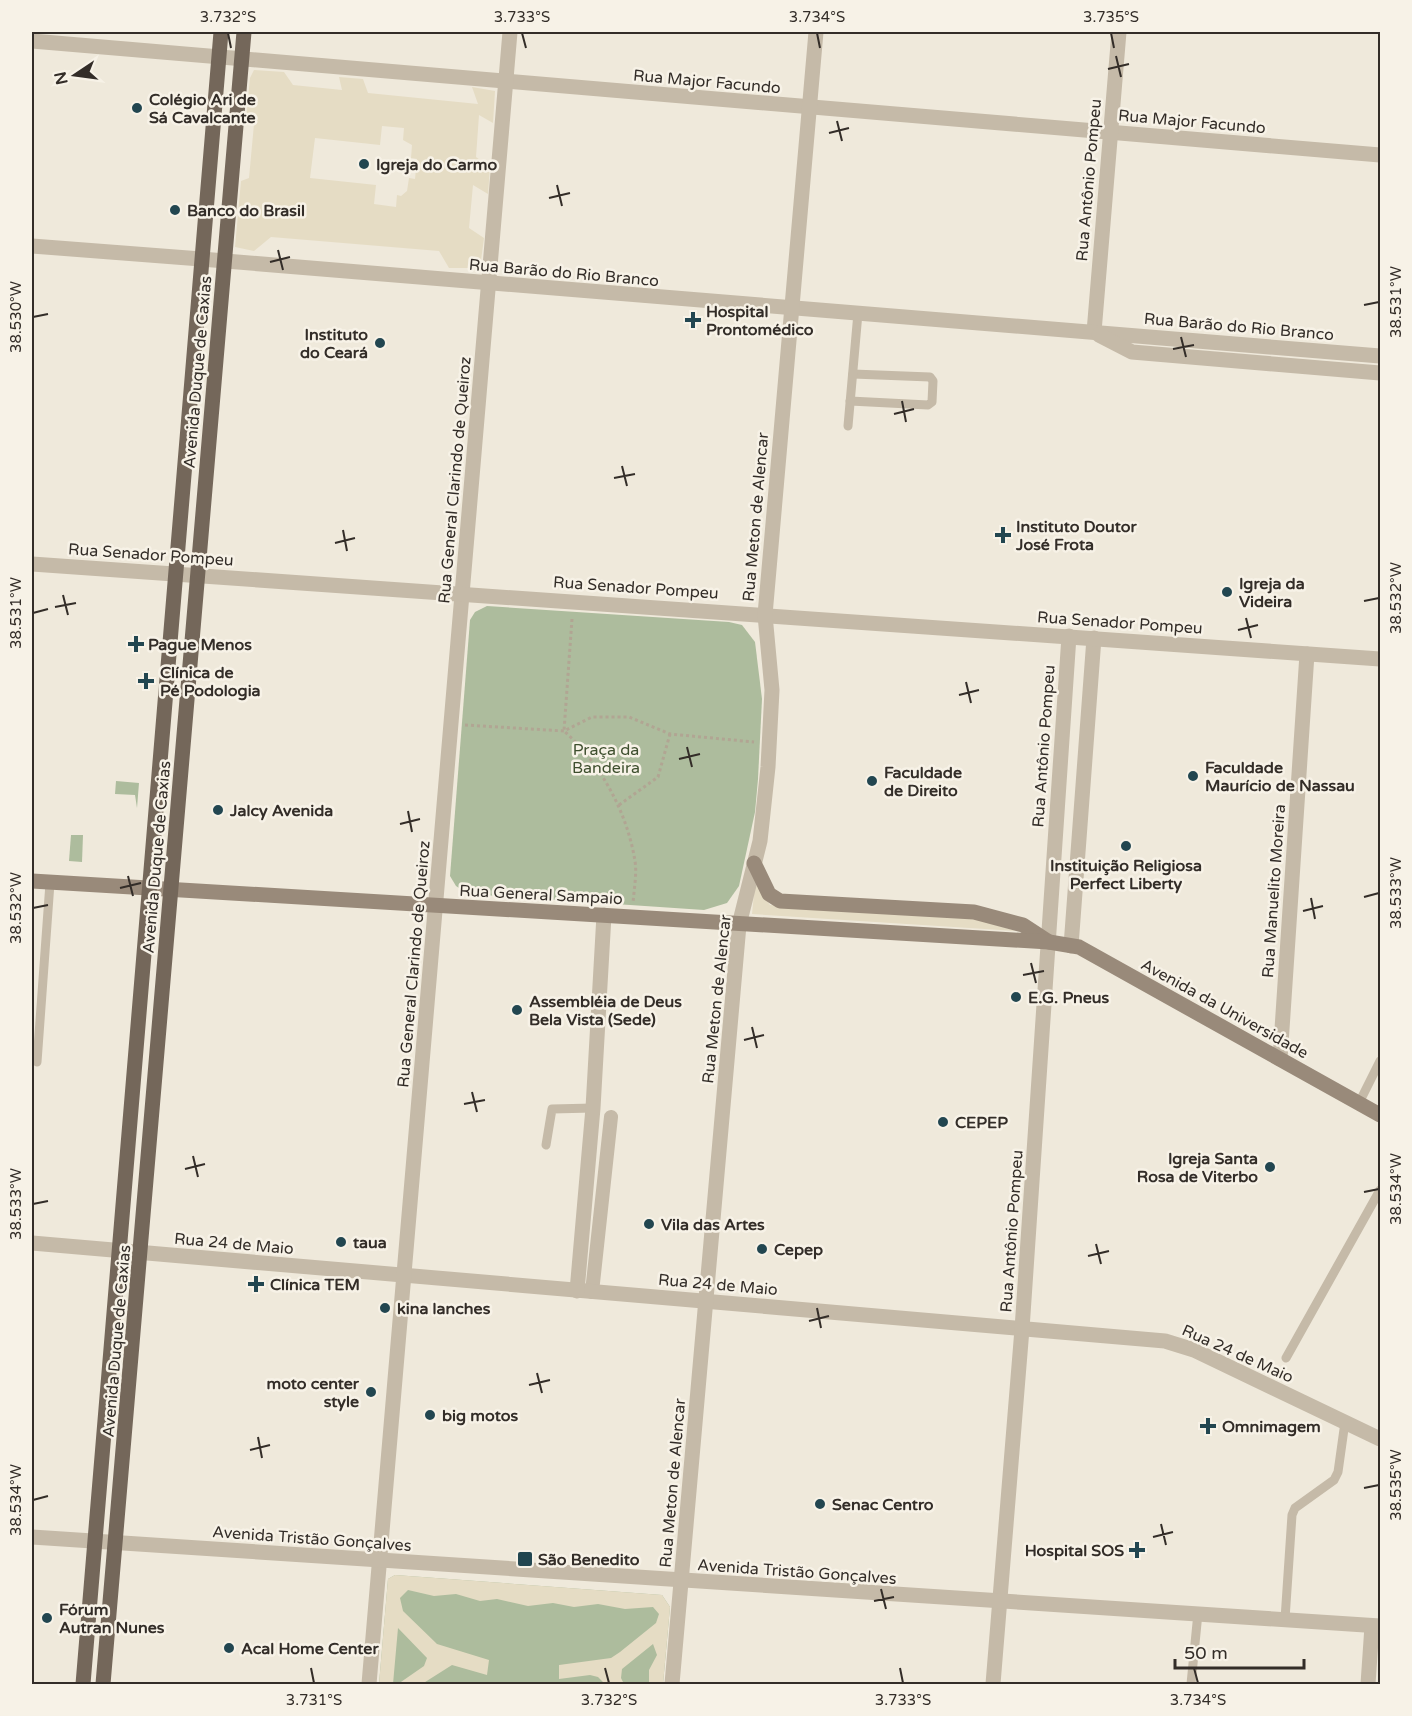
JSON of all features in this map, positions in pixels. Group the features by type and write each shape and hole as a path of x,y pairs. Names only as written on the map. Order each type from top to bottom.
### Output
{"main road":[{"name":"Avenida Duque de Caxias","path":"83,1684 174,573 221,32"},
{"name":"Avenida Duque de Caxias","path":"103,1684 244,32"},
{"path":"754,863 770,894 780,901 974,912 1023,925 1049,942"},
{"name":"Rua General Sampaio","path":"32,881 1049,942"},
{"name":"Avenida da Universidade","path":"1049,942 1079,946 1380,1115"}],"street":[{"name":"Rua General Clarindo de Queiroz","path":"369,1684 510,32"},
{"name":"Rua Meton de Alencar","path":"672,1684 739,925 759,842 768,766 772,690 765,615 816,32"},
{"name":"Rua Antônio Pompeu","path":"1094,332 1119,32"},
{"name":"Rua Major Facundo","path":"32,41 1380,156"},
{"name":"Rua Barão do Rio Branco","path":"32,246 1380,356"},
{"name":"Rua Barão do Rio Branco","path":"1094,332 1132,352 1380,373"},
{"name":"Rua Senador Pompeu","path":"32,564 1380,659"},
{"name":"Rua Antônio Pompeu","path":"993,1684 1022,1329 1069,636"},
{"path":"1071,946 1094,638"},
{"name":"Rua Manuelito Moreira","path":"1280,1059 1307,654"},
{"path":"584,1292 604,915"},
{"path":"584,1292 611,1117"},
{"name":"Rua 24 de Maio","path":"32,1243 1165,1341 1194,1350 1380,1439"},
{"name":"Avenida Tristão Gonçalves","path":"32,1538 1376,1626"},
{"path":"1368,1684 1376,1626"}],"lane":[{"path":"848,426 858,313"},
{"path":"850,401 928,405 932,402 933,381 930,377 853,374"},
{"path":"37,1062 50,883"},
{"path":"1359,1102 1380,1061"},
{"path":"546,1145 552,1109 593,1108"},
{"path":"1286,1358 1380,1190"},
{"path":"1285,1619 1292,1515 1295,1508 1334,1480 1338,1472 1345,1422"},
{"path":"1191,1684 1198,1613"}],"path":[{"path":"564,731 572,614"},
{"path":"464,714 462,725 564,731 592,717 629,717 670,734 758,742 757,751"},
{"path":"564,731 582,747 620,805 635,862 633,904 621,903"},
{"path":"620,805 658,777 670,734"}],"green space":[{"name":"Praça da Bandeira","path":"487,606 729,622 742,625 755,642 762,699 758,779 755,812 739,886 727,903 704,910 468,894 456,886 450,876 470,620 475,612"},
{"path":"116,781 139,783 137,808 135,795 115,794"},
{"path":"71,835 83,835 82,862 69,861"},
{"path":"395,1575 662,1595 670,1607 663,1684 379,1684 388,1579"}],"shaded area":[{"path":"254,70 284,72 293,85 342,90 339,77 363,79 368,93 478,104 472,87 495,91 493,123 479,115 476,157 490,167 488,194 473,185 469,228 484,238 480,268 449,268 439,251 271,237 254,251 235,247 241,181 249,178 254,124 246,120 250,78","holes":["382,126 404,128 403,140 412,145 411,158 417,159 415,179 409,178 407,191 401,196 397,195 396,207 374,204 376,185 310,178 315,138 380,145"]},
{"path":"755,884 770,905 972,918 1016,931 752,914"},
{"path":"395,1575 662,1595 670,1607 663,1684 649,1684 649,1670 657,1655 653,1644 622,1669 621,1678 624,1684 605,1684 598,1677 590,1675 559,1679 559,1665 611,1658 620,1652 656,1623 659,1614 653,1607 625,1609 598,1604 574,1607 553,1603 528,1606 497,1599 480,1601 456,1594 434,1596 408,1590 400,1598 403,1611 437,1644 489,1660 487,1675 452,1665 422,1684 398,1684 424,1666 427,1658 398,1628 393,1684 379,1684 388,1579"}],"place":[{"name":"Colégio Ari de Sá Cavalcante","path":"137,108"},
{"name":"Igreja do Carmo","path":"364,164"},
{"name":"Banco do Brasil","path":"175,210"},
{"name":"Hospital Prontomédico","path":"693,320"},
{"name":"Instituto do Ceará","path":"380,343"},
{"name":"Instituto Doutor José Frota","path":"1003,535"},
{"name":"Igreja da Videira","path":"1227,592"},
{"name":"Pague Menos","path":"136,644"},
{"name":"Clínica de Pé Podologia","path":"146,681"},
{"name":"Faculdade Maurício de Nassau","path":"1193,776"},
{"name":"Faculdade de Direito","path":"872,781"},
{"name":"Jalcy Avenida","path":"218,810"},
{"name":"Instituição Religiosa Perfect Liberty","path":"1126,846"},
{"name":"E.G. Pneus","path":"1016,997"},
{"name":"Assembléia de Deus Bela Vista (Sede)","path":"517,1010"},
{"name":"CEPEP","path":"943,1122"},
{"name":"Igreja Santa Rosa de Viterbo","path":"1270,1167"},
{"name":"Vila das Artes","path":"649,1224"},
{"name":"taua","path":"341,1242"},
{"name":"Cepep","path":"762,1249"},
{"name":"Clínica TEM","path":"256,1284"},
{"name":"kina lanches","path":"385,1308"},
{"name":"moto center style","path":"371,1392"},
{"name":"big motos","path":"430,1415"},
{"name":"Omnimagem","path":"1208,1426"},
{"name":"Senac Centro","path":"820,1504"},
{"name":"Hospital SOS","path":"1137,1550"},
{"name":"São Benedito","path":"525,1559"},
{"name":"Fórum Autran Nunes","path":"47,1618"},
{"name":"Acal Home Center","path":"229,1648"}]}
